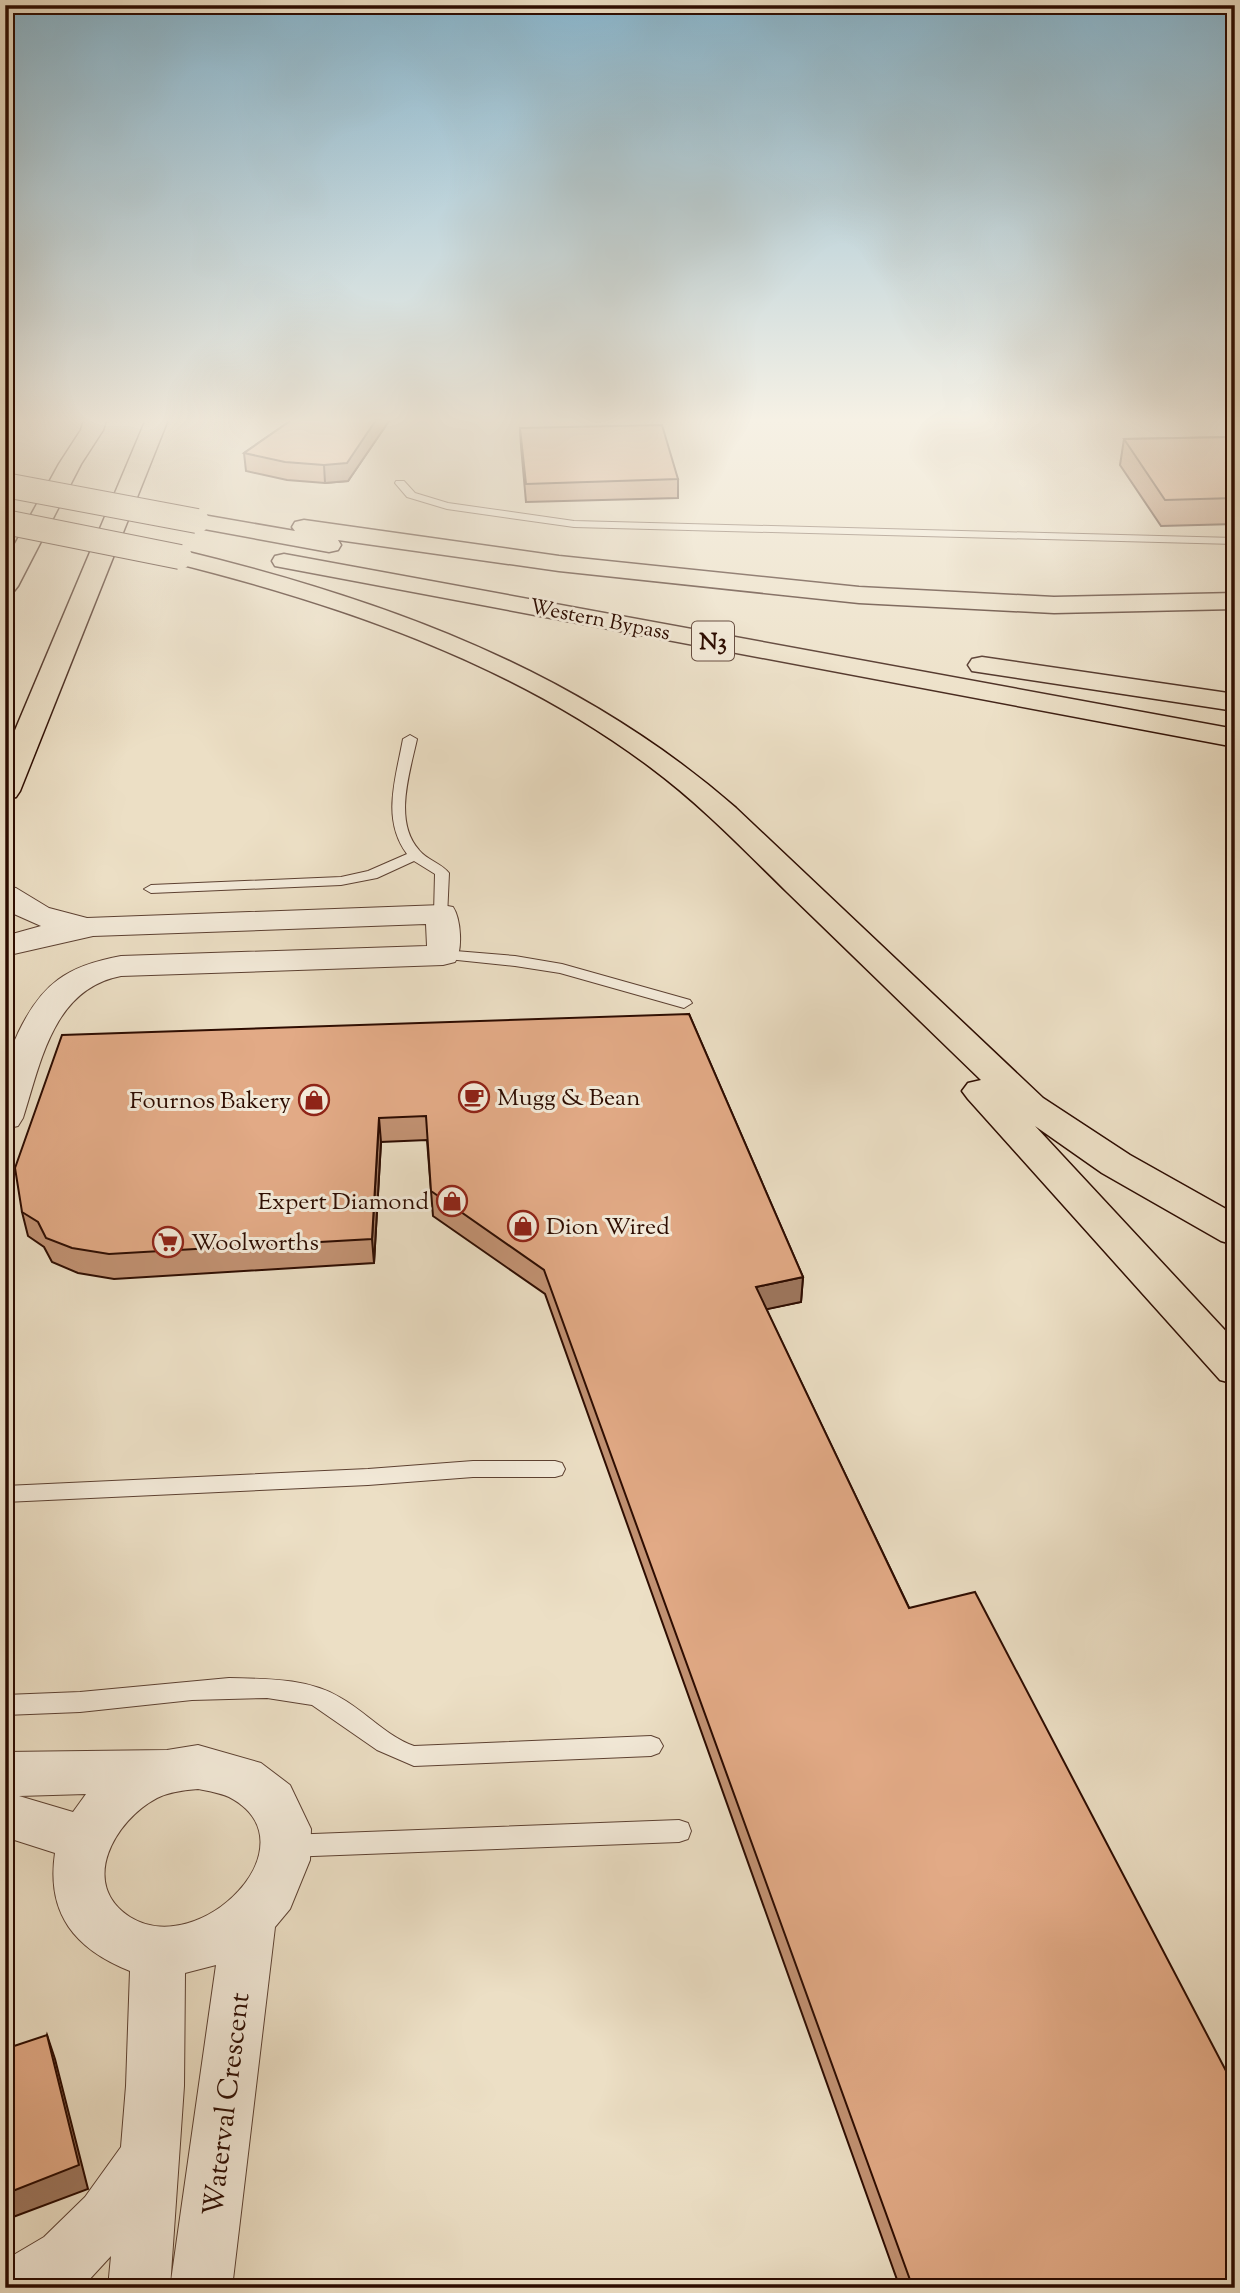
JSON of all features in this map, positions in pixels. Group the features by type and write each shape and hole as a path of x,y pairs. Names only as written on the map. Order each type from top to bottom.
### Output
{"main road":[{"path":"5,586 38,524"},
{"path":"39,524 467,553 807,591 1101,605 1235,601"},
{"path":"5,791 116,524"},
{"name":"Western Bypass","path":"117,524 573,589"},
{"name":"Western Bypass","path":"163,524 194,533 1235,738"},
{"path":"194,533 284,583 427,632 518,673 621,733 673,770 725,815 1030,1106 1126,1171 1235,1232"},
{"path":"955,660 1235,703"},
{"path":"982,664 1235,710"},
{"path":"725,815 1235,1369"}],"street":[{"path":"5,895 29,913 46,919 93,926"},
{"path":"5,946 93,926 442,914 443,955 121,966 75,981 55,1001 28,1048 5,1118"},
{"path":"5,1774 198,1767 226,1770 252,1781 271,1798 283,1820 287,1846 278,1881 269,1898 248,1920 222,1938 190,1949 158,1952 125,1943 98,1926 82,1900 77,1870 85,1839 99,1816 118,1796 142,1780 168,1770"},
{"path":"5,1814 85,1839"},
{"name":"Waterval Crescent","path":"201,2288 248,1920"},
{"path":"139,2288 150,2155 158,1952"},
{"path":"16,2288 66,2259 106,2218 150,2155"}],"lane":[{"path":"574,524 1235,541"},
{"path":"410,739 398,806 399,818 416,855 442,873 442,914"},
{"path":"151,889 341,881 372,875 416,855"},
{"path":"443,955 515,961 562,969 684,1003"},
{"path":"5,1494 368,1477 473,1469 555,1469"},
{"path":"5,1705 50,1707 156,1693 257,1689 316,1696 329,1702 391,1749 414,1756 651,1745"},
{"path":"287,1846 680,1831"}],"building":[{"path":"689,1014 803,1277 756,1287 909,1608 975,1592 1235,2088 1235,2288 913,2288 544,1270 431,1191 426,1116 379,1118 372,1239 109,1254 72,1248 46,1238 38,1222 22,1212 15,1168 62,1035"},
{"path":"47,2035 79,2165 5,2194 5,2049"}],"place":[{"name":"Mugg & Bean","path":"474,1097"},
{"name":"Fournos Bakery","path":"314,1100"},
{"name":"Expert Diamond","path":"452,1201"},
{"name":"Dion Wired","path":"523,1226"},
{"name":"Woolworths","path":"168,1242"}]}
